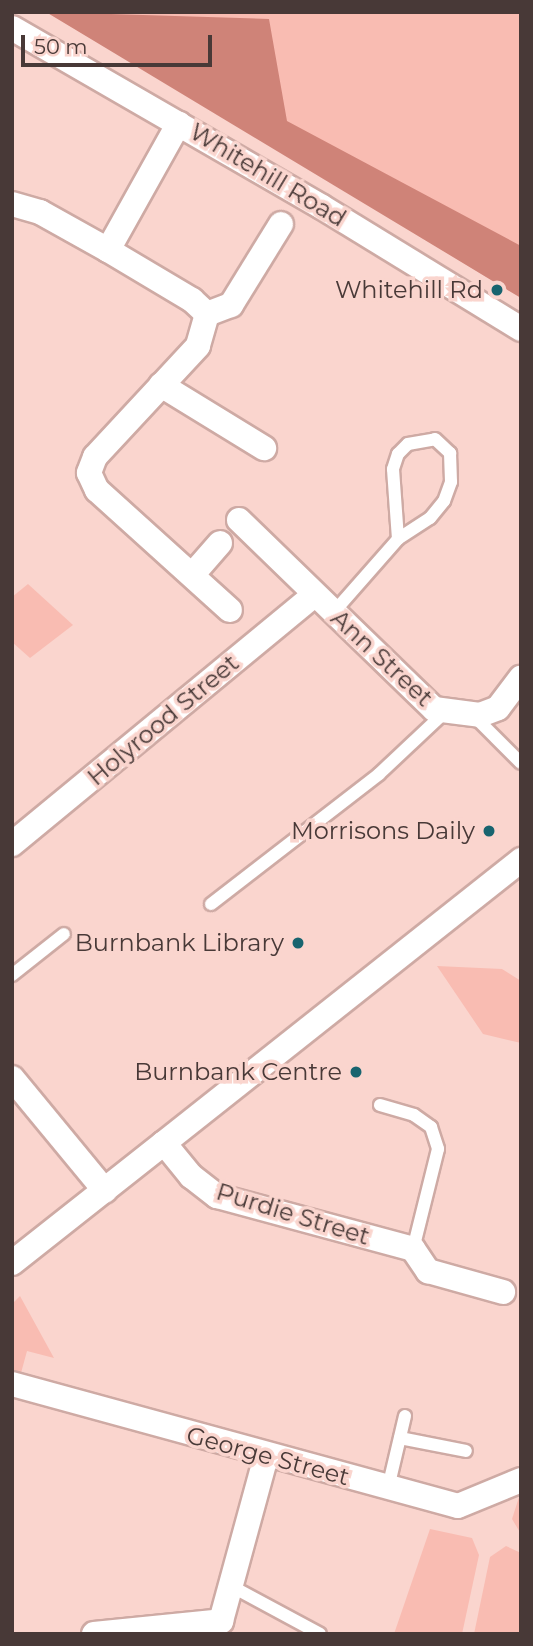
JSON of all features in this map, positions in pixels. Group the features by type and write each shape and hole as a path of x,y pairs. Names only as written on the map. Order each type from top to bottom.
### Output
{"street":[{"name":"Whitehill Road","path":"12,28 179,123 521,329"},
{"path":"108,250 179,123"},
{"path":"12,204 40,212 108,250 192,300 207,314"},
{"path":"207,314 231,305 281,224"},
{"path":"207,314 198,346 95,457 89,473 97,490 230,610"},
{"path":"161,386 264,448"},
{"name":"Ann Street","path":"239,520 434,709 474,716"},
{"path":"193,574 220,543"},
{"name":"Holyrood Street","path":"12,845 314,595"},
{"path":"474,716 498,708 521,678"},
{"path":"12,1263 521,860"},
{"path":"12,1078 105,1191"},
{"name":"Purdie Street","path":"164,1143 191,1175 217,1196 413,1249"},
{"path":"413,1249 428,1271 503,1292"},
{"name":"George Street","path":"12,1384 266,1457 458,1506 521,1480"},
{"path":"94,1634 222,1620 266,1457"}],"lane":[{"path":"333,613 398,539 430,518 444,501 451,482 450,453 435,439 408,444 398,454 393,469 398,539"},
{"path":"211,904 379,774 445,712"},
{"path":"474,716 521,763"},
{"path":"12,975 64,934"},
{"path":"380,1105 414,1115 431,1127 438,1149 413,1249"},
{"path":"388,1488 405,1416"},
{"path":"400,1438 466,1451"},
{"path":"231,1586 320,1634"}],"shaded area":[{"path":"46,12 521,12 521,298 229,120"},
{"path":"46,12 269,19 287,121 521,246 521,298"},
{"path":"28,584 73,625 30,658 12,642 12,597"},
{"path":"437,966 502,969 521,981 521,1043 483,1034"},
{"path":"20,1296 54,1358 27,1351 21,1373 12,1369 12,1304"},
{"path":"521,1491 521,1534 512,1519"},
{"path":"430,1529 472,1538 479,1555 462,1634 394,1634"},
{"path":"506,1546 521,1553 521,1632 474,1634 490,1557"}],"place":[{"name":"Whitehill Rd","path":"497,290"},
{"name":"Morrisons Daily","path":"489,831"},
{"name":"Burnbank Library","path":"298,943"},
{"name":"Burnbank Centre","path":"356,1072"}]}
